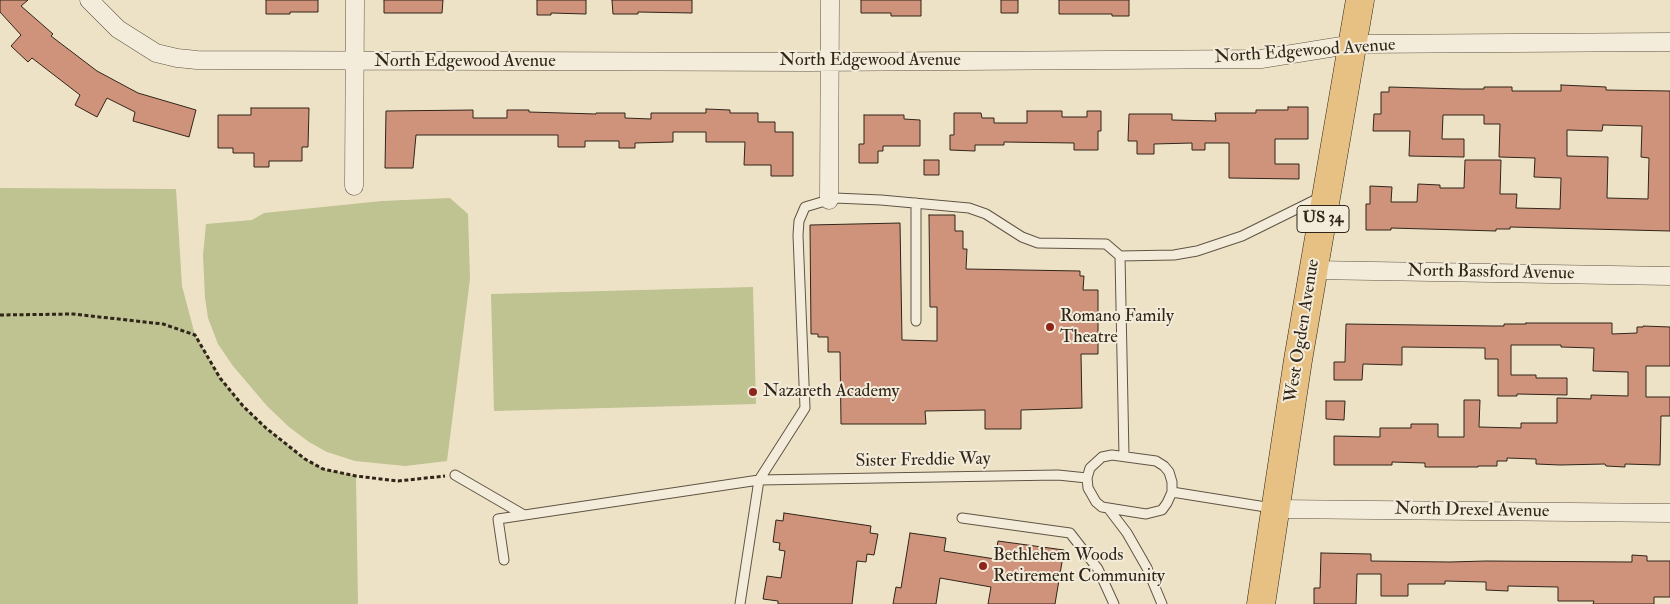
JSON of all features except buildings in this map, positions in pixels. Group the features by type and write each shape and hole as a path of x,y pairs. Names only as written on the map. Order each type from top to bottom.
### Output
{"main road":[{"name":"West Ogden Avenue","path":"1261,604 1313,270 1354,44 1360,0"}],"street":[{"name":"North Edgewood Avenue","path":"89,0 118,29 156,53 197,60 830,62 1261,59 1354,44 1670,42"},
{"path":"354,186 355,0"},
{"path":"829,200 830,0"},
{"name":"North Bassford Avenue","path":"1313,270 1670,276"},
{"name":"North Drexel Avenue","path":"1275,509 1670,513"}],"lane":[{"path":"740,604 759,480 805,408 798,235 799,221 805,207 835,198 970,208 986,214 1022,238 1038,243 1106,244 1120,256 1174,255 1206,249 1242,236 1328,193"},
{"path":"916,203 916,320"},
{"path":"1120,256 1124,456"},
{"path":"1112,454 1124,456 1156,461 1170,472 1172,492 1162,510 1146,514 1102,507 1091,496 1087,478 1090,468 1102,457 1112,454"},
{"path":"455,475 524,515"},
{"name":"Sister Freddie Way","path":"504,560 498,518 759,480 1058,475 1087,478"},
{"path":"1172,492 1275,509"},
{"path":"1108,508 1127,533 1143,561 1162,604"},
{"path":"962,518 1070,533 1098,569 1114,604"}],"path":[{"path":"0,315 74,314 163,324 195,335 220,378 243,406 266,428 305,459 322,469 356,476 398,481 455,475"}],"green space":[{"path":"0,188 176,189 182,286 195,335 220,378 243,406 266,428 305,459 323,469 356,476 358,604 0,604"},
{"path":"450,198 468,214 470,279 447,461 405,466 355,461 327,452 309,442 289,427 267,406 233,366 218,344 208,318 205,298 203,255 206,224 252,220 264,213 382,201"},
{"path":"753,287 756,404 494,411 491,294"}],"place":[{"name":"Romano Family Theatre","path":"1050,327"},
{"name":"Nazareth Academy","path":"753,392"},
{"name":"Bethlehem Woods Retirement Community","path":"983,566"}]}
